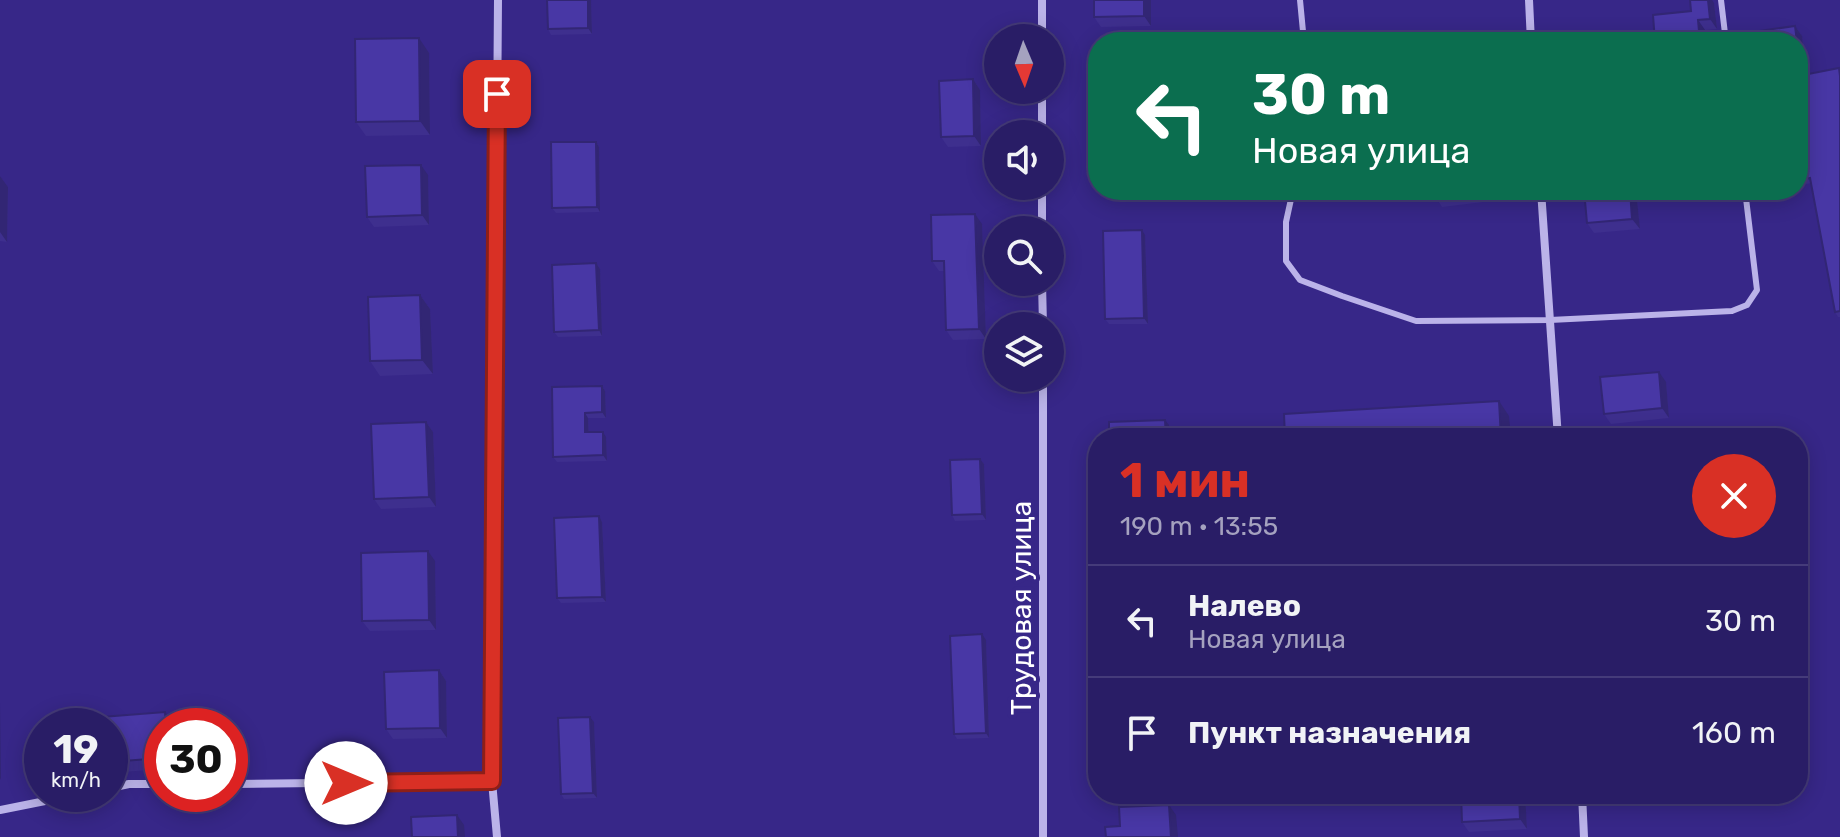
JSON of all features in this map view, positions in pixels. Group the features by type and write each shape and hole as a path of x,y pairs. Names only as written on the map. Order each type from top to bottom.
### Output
{"street":[{"path":"497,837 492,781 498,0"},
{"path":"1042,0 1042,24"},
{"path":"1529,0 1531,32"},
{"path":"1542,200 1557,428"},
{"name":"Трудовая улица","path":"1043,392 1043,837"},
{"path":"248,784 492,781"},
{"path":"1582,804 1584,837"},
{"path":"0,810 24,805"}],"lane":[{"path":"1300,0 1303,32"},
{"path":"1721,0 1725,32"},
{"path":"1291,200 1286,222 1286,261 1300,280 1416,321 1550,320 1732,311 1747,305 1757,290 1746,200"}],"building":[{"path":"547,0 588,0 588,28 548,29"},
{"path":"1094,0 1144,0 1144,16 1094,17"},
{"path":"1690,0 1708,0 1710,19 1698,20 1699,32 1654,32 1653,15 1691,11"},
{"path":"1795,26 1796,32 1752,32"},
{"path":"419,38 420,121 356,122 355,39"},
{"path":"1839,68 1840,311 1835,312 1808,178 1808,74"},
{"path":"973,79 974,136 941,137 939,81"},
{"path":"551,142 596,142 597,207 552,208"},
{"path":"421,165 422,215 367,217 365,166"},
{"path":"1585,200 1631,200 1632,219 1587,223"},
{"path":"975,214 979,329 946,330 944,261 932,261 931,215"},
{"path":"1142,230 1144,318 1105,319 1103,231"},
{"path":"596,263 599,330 554,332 552,265"},
{"path":"420,295 422,360 370,361 368,297"},
{"path":"1659,372 1662,408 1604,414 1600,377"},
{"path":"602,386 602,412 585,413 585,432 603,432 603,455 553,457 552,387"},
{"path":"1499,401 1500,428 1285,428 1284,414"},
{"path":"1165,420 1165,428 1109,428 1109,422"},
{"path":"426,422 429,497 374,499 371,424"},
{"path":"980,459 982,514 952,515 950,460"},
{"path":"599,516 602,597 557,598 554,518"},
{"path":"428,551 429,620 362,621 361,553"},
{"path":"982,634 986,733 954,734 950,636"},
{"path":"439,670 440,728 386,729 384,672"},
{"path":"144,714 144,759 128,761 128,715"},
{"path":"590,717 593,793 561,794 558,718"},
{"path":"1461,804 1519,804 1520,819 1462,822"},
{"path":"1169,805 1171,837 1106,837 1105,827 1120,826 1119,807"},
{"path":"457,815 458,837 412,837 411,817"}],"route":[{"path":"346,783 492,781 497,94"}]}
